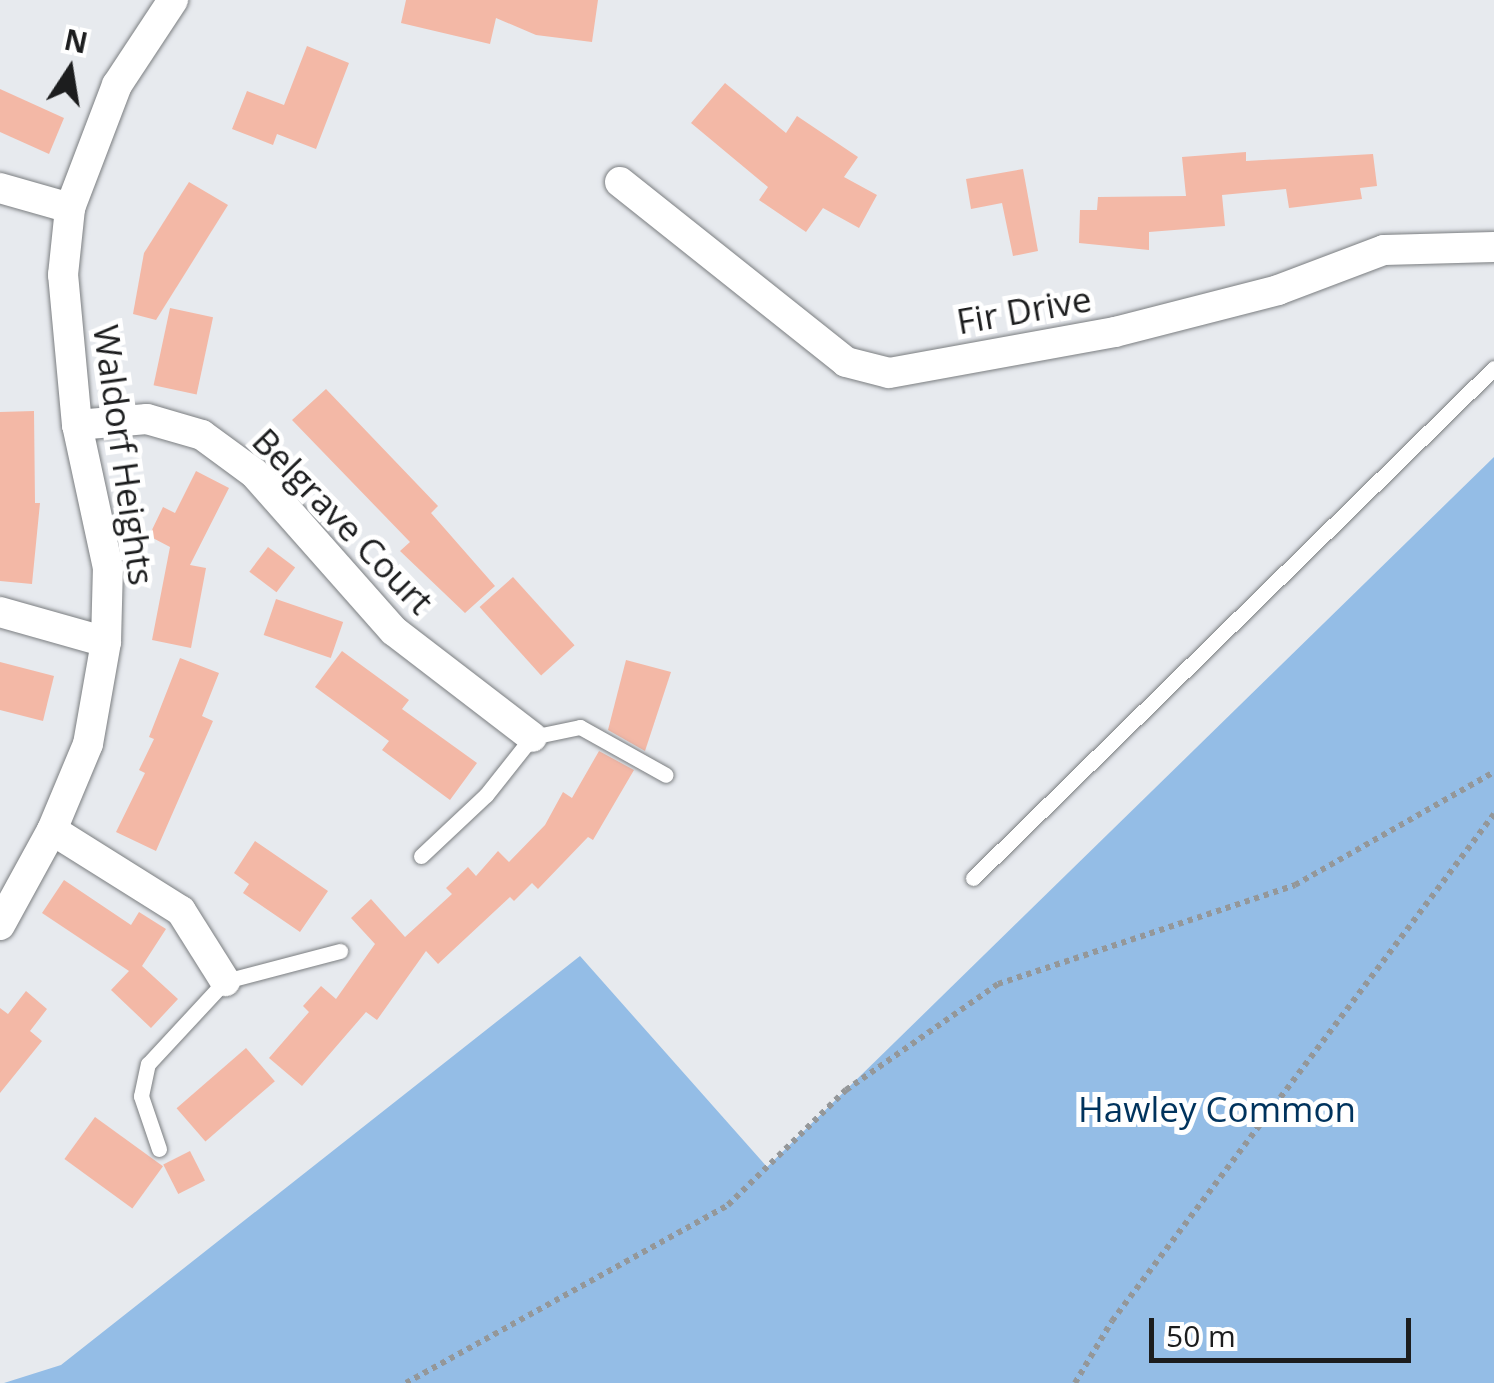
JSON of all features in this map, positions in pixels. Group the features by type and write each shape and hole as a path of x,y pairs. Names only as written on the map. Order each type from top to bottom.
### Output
{"street":[{"name":"Waldorf Heights","path":"0,925 52,830 88,744 106,642 108,568 77,425 63,274 70,208 117,85 174,0"},
{"name":"Fir Drive","path":"620,182 846,362 889,372 1115,332 1278,290 1384,250 1494,247"},
{"path":"0,188 70,208"},
{"name":"Belgrave Court","path":"77,425 147,419 202,435 254,473 394,632 532,737"},
{"path":"0,612 106,642"},
{"path":"52,830 181,910 225,981"}],"lane":[{"path":"973,878 1494,368"},
{"path":"421,856 486,795 532,737 580,727 666,775"},
{"path":"158,1150 141,1096 148,1064 225,981 340,951"}],"path":[{"path":"406,1383 728,1205 846,1090 998,984 1295,885 1494,772"},
{"path":"1075,1383 1112,1320 1494,814"}],"green space":[{"name":"Hawley Common","path":"1494,457 1494,1383 4,1383 61,1365 580,956 767,1167"}],"building":[{"path":"406,0 598,0 592,42 536,35 496,18 490,44 401,23"},
{"path":"307,46 349,63 316,149 277,134 273,145 232,129 247,91 284,105"},
{"path":"725,83 786,133 797,116 858,157 844,177 877,195 859,228 823,208 806,232 759,200 768,187 691,123"},
{"path":"0,89 64,118 49,154 0,132"},
{"path":"1246,152 1246,161 1373,154 1377,186 1360,188 1362,199 1289,208 1286,189 1222,195 1225,226 1149,232 1149,250 1079,243 1080,210 1097,210 1098,197 1186,196 1182,157"},
{"path":"1023,169 1038,251 1013,256 1002,203 971,209 966,179"},
{"path":"189,182 228,205 156,320 133,314 144,253"},
{"path":"170,308 213,317 197,394 154,385"},
{"path":"326,389 438,506 431,513 495,586 465,613 400,551 410,542 292,420"},
{"path":"34,411 35,503 40,503 32,584 0,581 0,412"},
{"path":"196,471 229,488 190,565 206,568 191,648 152,640 170,547 149,536 163,507 175,513"},
{"path":"268,547 295,567 276,592 249,572"},
{"path":"513,577 575,645 541,675 480,607"},
{"path":"276,599 343,622 331,658 264,635"},
{"path":"342,651 409,700 402,709 477,763 450,800 382,750 389,741 315,687"},
{"path":"180,658 219,673 202,716 213,721 156,851 116,832 145,773 139,770 154,739 149,737"},
{"path":"626,660 671,672 645,751 608,730"},
{"path":"0,662 54,676 43,721 0,710"},
{"path":"599,751 634,770 593,840 588,837 538,889 532,883 514,901 510,897 438,964 426,951 377,1020 366,1012 302,1086 269,1058 309,1012 303,1006 321,986 336,999 375,944 351,918 371,899 405,937 452,894 446,888 468,867 476,876 498,851 509,862 545,825 563,792 572,798"},
{"path":"255,841 328,891 300,932 243,893 249,884 234,873"},
{"path":"64,880 131,925 139,912 166,929 142,966 178,999 151,1028 111,990 129,971 42,913"},
{"path":"26,991 47,1009 30,1031 42,1041 0,1093 0,1008 8,1014"},
{"path":"246,1048 275,1081 205,1142 177,1108"},
{"path":"95,1117 163,1166 132,1208 64,1159"},
{"path":"190,1151 205,1180 178,1194 163,1165"}]}
